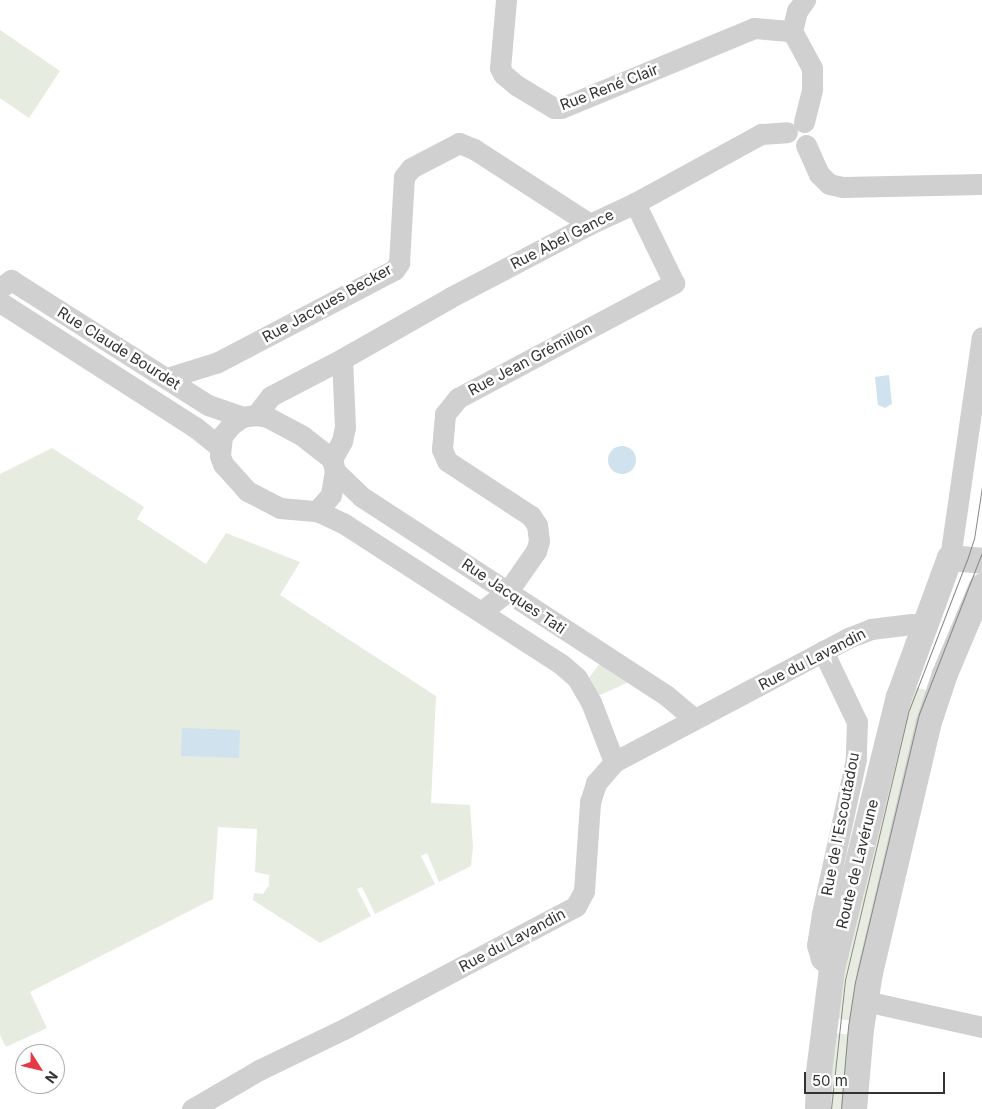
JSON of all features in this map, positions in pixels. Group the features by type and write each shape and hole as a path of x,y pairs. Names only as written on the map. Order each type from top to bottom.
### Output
{"street":[{"name":"Rue René Clair","path":"506,0 500,68 503,74 516,84 554,108 561,108 754,28 792,31"},
{"path":"796,127 812,89 812,68 792,31 797,11 805,0"},
{"path":"796,127 809,125 812,136 806,144 819,174 830,184 843,187 982,184"},
{"name":"Rue Abel Gance","path":"249,416 271,396 342,359 451,297 590,224 635,203 761,134 796,127"},
{"name":"Rue Jacques Becker","path":"167,378 218,362 394,270 399,263 404,178 411,168 458,144 474,149 590,224"},
{"name":"Rue Jean Grémillon","path":"481,612 508,591 536,551 540,541 537,524 530,516 446,461 442,449 445,414 458,398 674,283 635,203"},
{"name":"Rue Claude Bourdet","path":"0,288 11,280 208,405 249,416"},
{"name":"Rue Claude Bourdet","path":"0,302 195,426 220,447"},
{"path":"982,337 950,558 982,561"},
{"path":"317,511 331,495 334,465 345,427 342,359"},
{"path":"220,447 222,436 249,416"},
{"name":"Rue Jacques Tati","path":"249,416 284,423 334,465 362,497 667,696 694,719"},
{"name":"Rue Jacques Tati","path":"220,447 220,456 223,464 247,491 280,508 317,511 343,523 561,664 577,678 591,702 614,762"},
{"name":"Route de Lavérune","path":"818,1109 819,1072 832,969 899,697 950,558"},
{"path":"854,1109 865,1002 870,973 928,725 945,674 982,586"},
{"name":"Rue du Lavandin","path":"192,1109 259,1070 344,1029 576,906 584,891 590,802 596,783 604,770 614,762 824,651 871,629 912,624 926,626"},
{"path":"926,626 961,636"},
{"name":"Rue de l'Escoutadou","path":"824,651 857,722 856,759 852,783 822,914 817,945 821,959 832,969"},
{"path":"865,1002 982,1027"}],"shaded area":[{"path":"0,30 60,71 29,118 0,98"},
{"path":"52,448 144,507 137,519 206,564 226,533 300,562 280,595 436,696 431,803 470,805 473,847 471,866 439,882 427,853 421,856 435,884 375,914 362,887 357,889 371,916 320,943 253,900 254,893 263,894 269,885 269,875 255,872 257,829 218,827 213,899 30,992 47,1028 6,1047 0,1035 0,474"},
{"path":"601,662 633,680 596,697 588,679"},
{"path":"911,686 933,692 856,1021 829,1018"},
{"path":"828,1032 854,1035 845,1109 819,1108"}],"water":[{"path":"889,375 892,404 885,408 878,405 875,377"},
{"path":"622,446 632,450 636,460 632,470 622,474 612,470 608,460 612,450"},
{"path":"182,728 240,730 239,758 181,756"}],"tram line":[{"path":"831,1109 845,980 909,710 974,539 982,487"},
{"path":"841,1109 848,1027 855,982 919,714 982,552"}]}
